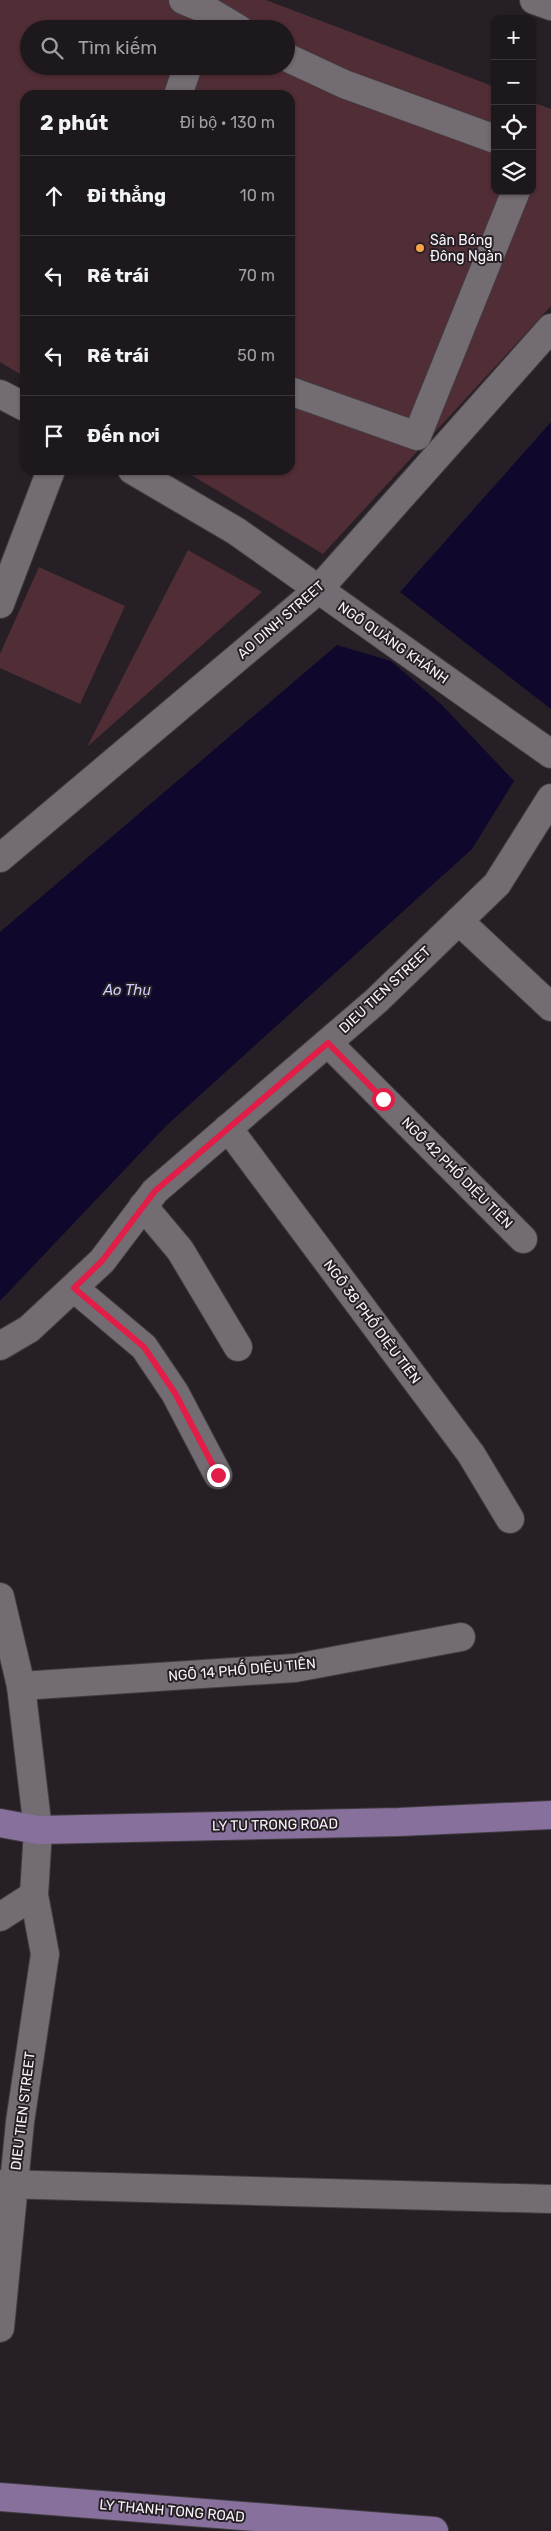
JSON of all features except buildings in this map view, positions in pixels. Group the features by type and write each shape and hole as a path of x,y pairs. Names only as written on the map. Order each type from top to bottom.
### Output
{"main road":[{"name":"LY TU TRONG ROAD","path":"0,1823 38,1830 399,1822 551,1815"},
{"name":"LY THANH TONG ROAD","path":"0,2497 333,2528 434,2531"}],"street":[{"path":"534,0 551,6"},
{"path":"197,13 215,20"},
{"path":"295,61 344,84 491,138"},
{"path":"180,90 185,75"},
{"path":"295,393 417,436 514,195"},
{"name":"AO DINH STREET","path":"0,858 318,590 551,328"},
{"path":"0,394 20,405"},
{"path":"0,604 49,475"},
{"name":"NGÕ QUẢNG KHÁNH","path":"141,475 236,531 551,754"},
{"name":"DIEU TIEN STREET","path":"0,1346 30,1329 102,1261 155,1191 376,1002 497,884 551,798"},
{"path":"459,921 551,1007"},
{"name":"NGÕ 42 PHỐ DIỆU TIÊN","path":"328,1043 523,1239"},
{"name":"NGÕ 38 PHỐ DIỆU TIÊN","path":"228,1128 471,1454 510,1518"},
{"path":"143,1206 180,1250 238,1347"},
{"path":"74,1288 144,1347 175,1393 218,1475"},
{"name":"DIEU TIEN STREET","path":"0,1597 21,1686 38,1830 34,1895 45,1954 20,2122 7,2184 0,2328"},
{"name":"NGÕ 14 PHỐ DIỆU TIÊN","path":"21,1686 295,1668 461,1636"},
{"path":"0,1917 34,1895"},
{"path":"7,2184 551,2199"}],"shaded area":[{"name":"Sân Bóng Đông Ngàn","path":"0,0 266,0 491,85 491,195 536,195 536,103 551,109 551,306 323,554 191,475 295,475 295,90 20,90 20,374 0,362"},
{"path":"188,550 262,592 87,747"},
{"path":"39,567 125,606 80,704 0,668 0,654"}],"water":[{"path":"551,422 551,709 400,592"},
{"name":"Ao Thụ","path":"337,645 391,661 442,705 514,781 472,849 167,1125 0,1301 0,932"}],"place":[{"name":"Sân Bóng Đông Ngàn","path":"420,248"}],"route":[{"path":"218,1475 175,1393 144,1347 74,1288 102,1261 155,1191 328,1043 383,1099"}]}
